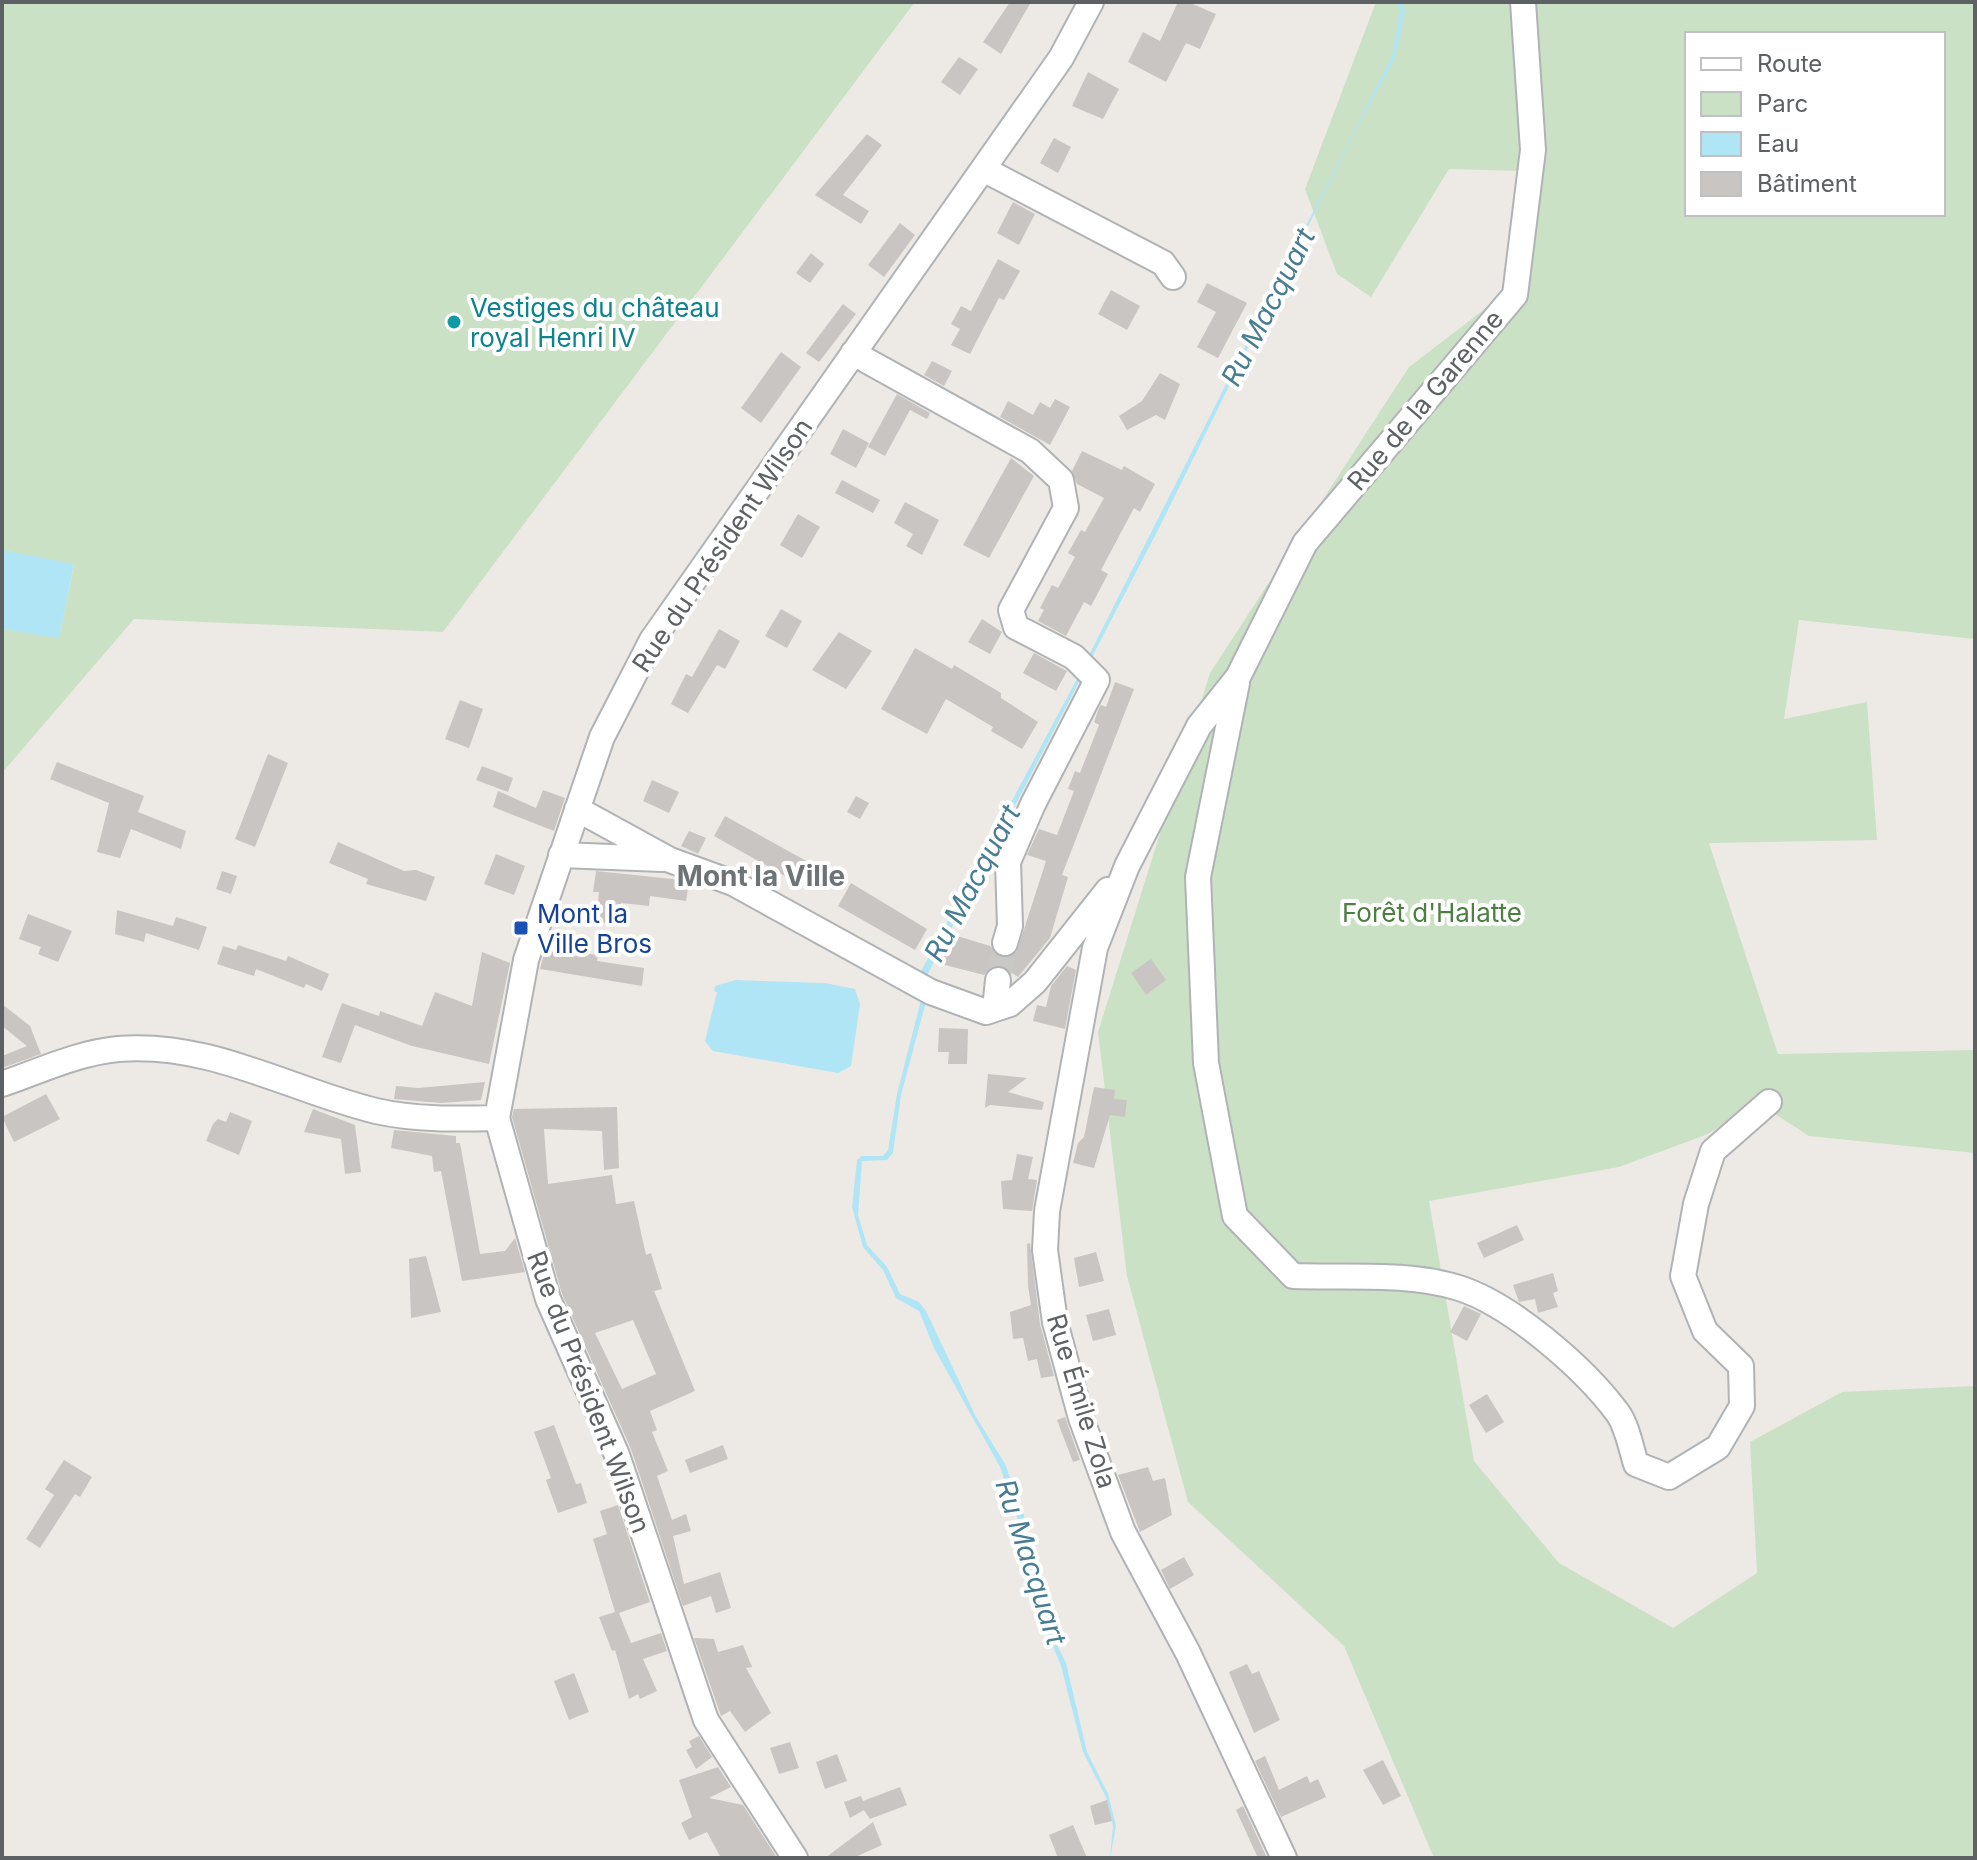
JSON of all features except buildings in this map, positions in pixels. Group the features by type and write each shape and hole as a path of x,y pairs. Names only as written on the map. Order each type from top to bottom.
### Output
{"street":[{"name":"Rue du Président Wilson","path":"795,1858 706,1720 617,1455 548,1299 497,1118 526,960 602,737 652,640 1061,58 1091,2"},
{"name":"Rue de la Garenne","path":"1238,677 1305,543 1515,295 1533,150 1523,2"},
{"path":"983,169 1163,263 1173,277"},
{"path":"853,353 1030,451 1061,480 1066,508 1011,610 1016,627 1074,657 1097,680 1033,804 1008,862 1010,926 1005,943"},
{"path":"577,809 670,860 733,883 921,987 986,1012 1010,1004 1035,982 1127,866 1199,726 1238,677"},
{"path":"1238,677 1198,877 1206,1063 1235,1216 1293,1276 1425,1281 1460,1288 1529,1327 1575,1366 1620,1414 1636,1464 1669,1477 1718,1447 1742,1406 1741,1366 1705,1331 1683,1276 1696,1204 1713,1151 1769,1102"},
{"path":"561,855 670,860"},
{"name":"Rue Émile Zola","path":"1127,866 1095,948 1055,1158 1045,1250 1055,1322 1081,1418 1123,1532 1188,1653 1284,1858"},
{"path":"995,1009 998,980"},
{"path":"2,1084 86,1054 121,1049 187,1053 262,1072 378,1111 431,1119 497,1118"}],"green space":[{"path":"2,2 915,2 443,632 134,619 2,773 2,629 59,637 74,565 2,550"},
{"name":"Forêt d'Halatte","path":"1376,2 1975,2 1975,639 1799,620 1784,719 1867,702 1877,840 1709,843 1778,1054 1975,1050 1975,1153 1809,1136 1758,1103 1708,1134 1619,1167 1429,1201 1474,1461 1559,1563 1673,1628 1757,1573 1750,1442 1842,1392 1975,1386 1975,1858 1434,1858 1344,1646 1188,1502 1127,1276 1098,1032 1210,673 1409,367 1528,276 1523,171 1449,169 1371,297 1337,274 1305,189"}],"water":[{"name":"Ru Macquart","path":"1397,2 1403,2 1405,11 1395,58 1353,135 1161,524 923,983 918,977 1079,675 1392,56 1400,10"},
{"path":"2,550 74,564 59,638 2,629"},
{"path":"736,980 825,983 855,989 860,1004 851,1066 838,1073 713,1051 705,1041 717,992 714,991 715,986"},
{"name":"Ru Macquart","path":"922,996 927,998 901,1095 893,1153 887,1160 862,1161 858,1215 867,1245 887,1267 900,1294 919,1302 926,1311 976,1417 1005,1464 1024,1515 1029,1555 1054,1639 1066,1663 1087,1752 1108,1794 1116,1826 1110,1858 1113,1826 1106,1797 1083,1752 1061,1666 1036,1604 1019,1523 1000,1467 934,1348 919,1311 896,1298 883,1270 863,1247 852,1207 857,1160 862,1156 883,1156 888,1150 897,1094"}],"tunnel":[{"path":"998,980 1005,943"}],"place":[{"name":"Vestiges du château royal Henri IV","path":"454,322"},
{"name":"Mont la Ville Bros","path":"521,928"}],"district":[{"name":"Mont la Ville","path":"761,876"}]}
